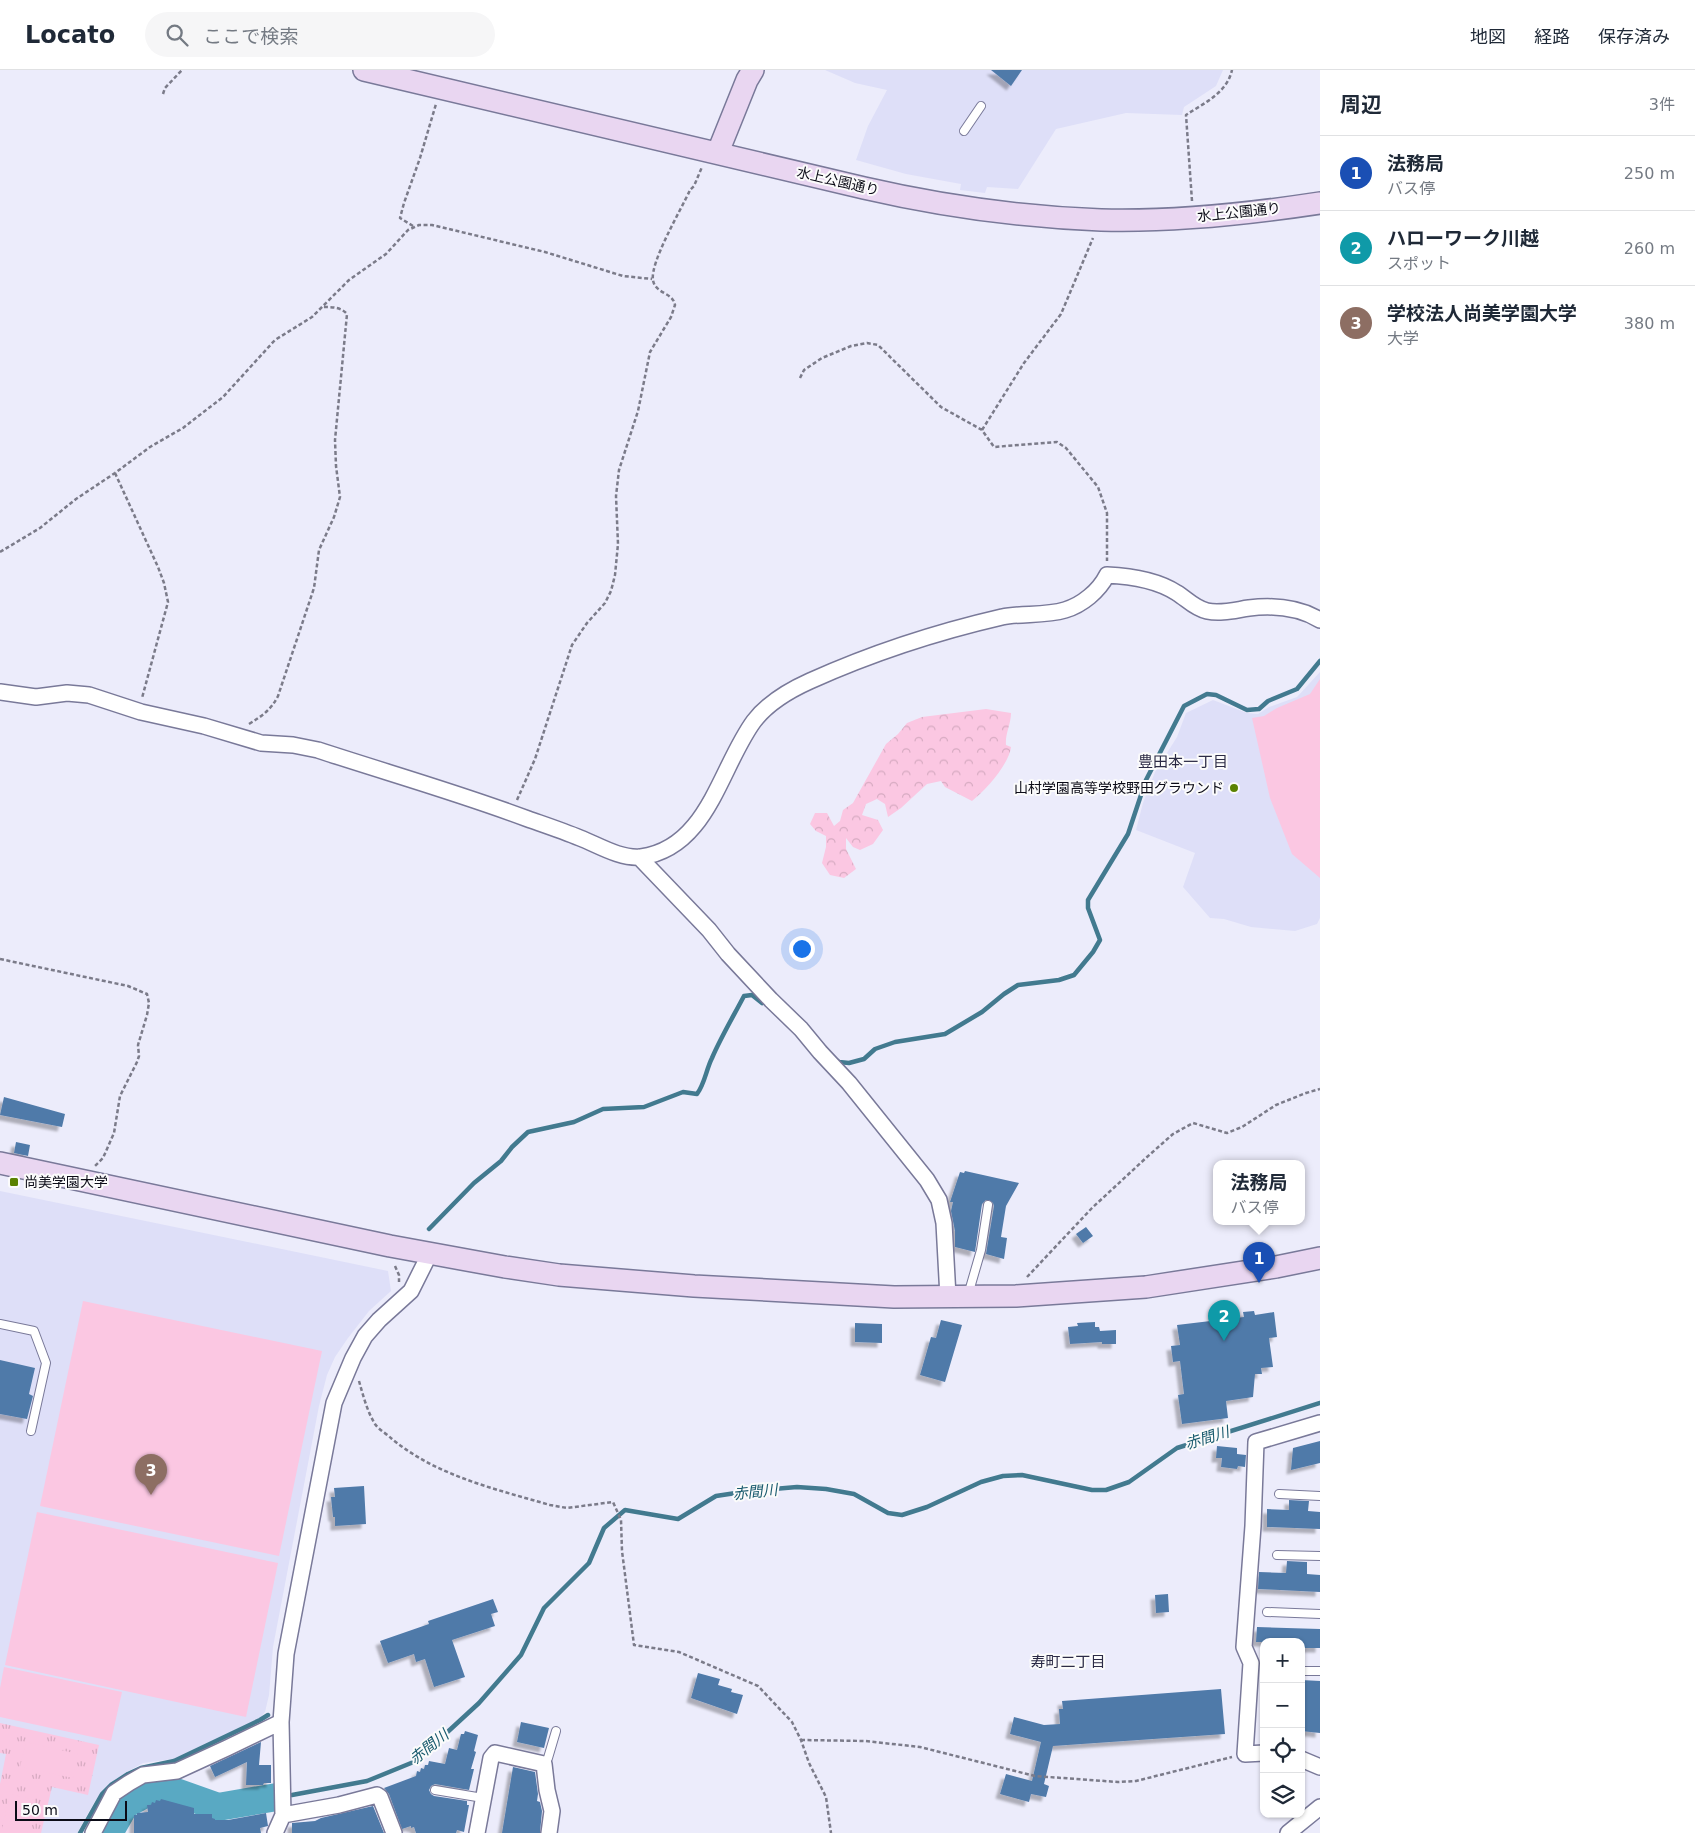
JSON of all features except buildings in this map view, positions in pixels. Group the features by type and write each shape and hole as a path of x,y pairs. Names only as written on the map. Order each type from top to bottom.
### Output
{"street":[{"name":"水上公園通り","path":"364,70 916,200 1012,213 1101,220 1192,217 1261,211 1320,203"},
{"path":"718,152 747,80 753,70"},
{"path":"0,692 36,697 67,693 89,695 141,712 204,726 261,743 293,745 318,750 512,813 605,849 629,857 639,857 651,855 671,846 687,834 702,817 754,721 770,705 816,678 918,640 1010,616 1046,614 1066,610 1095,592 1107,575 1134,578 1170,588 1190,603 1206,611 1228,612 1279,606 1299,610 1320,620"},
{"path":"639,857 709,930 764,994 801,1029 860,1097 927,1180 939,1200 958,1297"},
{"path":"0,1163 430,1253 532,1271 626,1281 827,1294 958,1297 1016,1296 1146,1286 1276,1267 1320,1258"},
{"path":"275,1833 283,1815 281,1722 286,1654 334,1403 353,1358 365,1336 410,1291 430,1253"},
{"path":"1260,1754 1246,1754 1251,1663 1244,1647 1253,1526 1256,1442 1320,1423"},
{"path":"92,1833 114,1793 129,1783 143,1775 177,1770 281,1722"},
{"path":"477,1833 491,1758 495,1753 544,1764 552,1812 550,1833"},
{"path":"1305,1761 1320,1767"},
{"path":"283,1815 339,1805 377,1795 380,1797 394,1833"},
{"path":"1288,1833 1320,1807"}],"lane":[{"path":"964,131 981,106"},
{"path":"958,1297 981,1250 988,1205"},
{"path":"0,1324 34,1331 46,1363 31,1430"},
{"path":"1279,1494 1320,1496"},
{"path":"1277,1555 1320,1556"},
{"path":"1267,1612 1320,1614"},
{"path":"1305,1671 1320,1671"},
{"path":"544,1764 548,1758 556,1731"},
{"path":"435,1790 483,1798"}],"path":[{"path":"163,94 165,88 182,70"},
{"path":"1192,217 1186,115 1223,88 1230,80 1232,70"},
{"path":"414,226 400,218 428,132"},
{"path":"512,813 535,759 572,645 587,623 605,603 615,575 618,544 616,496 619,470 638,411 650,352 671,317 675,305 671,296 658,290 652,279 656,260 690,190 694,186"},
{"path":"982,430 1024,363 1061,314 1101,220"},
{"path":"0,552 40,528 76,499 150,447 183,428 223,397 275,340 299,326 323,307 338,290 362,270 386,254 414,226 432,225 545,252 623,276 652,279"},
{"path":"238,736 249,724 266,713 278,696 314,588 319,550 338,507 340,497 334,453 347,314 344,311 323,307"},
{"path":"800,378 804,370 822,358 851,346 867,343 878,346 941,407 982,430 994,447 1056,442 1066,448 1098,487 1107,513 1107,575"},
{"path":"115,473 158,568 164,583 168,602 140,705"},
{"path":"0,959 128,986 147,994 149,1003 138,1045 137,1062 120,1096 114,1133 103,1158 93,1169 89,1182"},
{"path":"1016,1296 1024,1281 1092,1208 1173,1134 1193,1123 1227,1133 1242,1128 1276,1105 1306,1092 1320,1089"},
{"path":"395,1266 399,1275 399,1287"},
{"path":"353,1358 368,1411 376,1425 406,1450 427,1464 450,1474 550,1505 567,1508 613,1502 621,1520 622,1551 634,1645 679,1652 758,1686 792,1722 801,1740 809,1763 826,1798 831,1833"},
{"path":"801,1740 865,1741 920,1747 1035,1776 1118,1782 1162,1776 1246,1754"}],"shaded area":[{"path":"825,70 1223,70 1216,86 1184,107 1182,115 1126,113 1056,129 1018,189 987,187 985,193 960,190 961,184 906,174 856,160 868,126 887,90 855,83"},
{"name":"山村学園高等学校野田グラウンド","path":"1320,672 1320,918 1317,924 1295,931 1251,927 1224,919 1210,918 1183,887 1195,853 1136,830 1143,803 1155,772 1177,737 1186,713 1213,700 1247,713 1258,714 1269,707 1297,697"},
{"path":"0,1191 388,1271 391,1291 369,1311 348,1338 335,1357 327,1375 319,1406 273,1647 269,1695 265,1712 260,1718 173,1759 143,1763 127,1772 104,1789 77,1833 0,1833"}],"green space":[{"path":"1320,679 1320,878 1292,854 1270,798 1252,718 1264,716 1277,708 1310,694"},
{"path":"986,709 1011,713 1006,745 1011,747 1001,769 984,790 972,801 945,787 941,781 927,784 901,808 888,817 885,804 877,799 866,804 862,815 878,820 883,830 873,844 860,850 853,847 846,838 846,849 856,869 844,878 830,875 822,863 826,847 826,836 816,831 810,824 815,813 827,813 834,826 840,821 843,810 853,803 886,744 907,723 922,717"},
{"path":"83,1301 322,1351 279,1556 40,1506"},
{"path":"37,1512 278,1563 246,1717 5,1665"},
{"path":"4,1667 122,1692 111,1741 0,1717 0,1688"},
{"path":"0,1723 99,1745 88,1795 52,1787 41,1833 0,1833 0,1784 6,1754 0,1753"},
{"path":"26,1742 78,1754 73,1778 20,1767"},
{"path":"10,1794 35,1800 27,1833 1,1833"}],"waterway":[{"path":"835,1059 839,1062 849,1063 864,1059 875,1049 895,1042 945,1034 982,1012 1018,985 1059,980 1074,975 1093,952 1100,940 1088,908 1088,900 1128,834 1146,780 1184,706 1207,694 1216,695 1247,710 1259,709 1268,701 1297,689 1320,661"},
{"path":"429,1229 474,1183 501,1161 528,1132 574,1122 603,1109 644,1107 683,1092 697,1094 723,1035 744,996 752,995 762,1003"},
{"name":"赤間川","path":"292,1795 367,1781 416,1761 479,1703 521,1655 544,1608 589,1563 604,1528 625,1510 678,1519 716,1496 797,1487 826,1489 854,1494 888,1513 902,1515 927,1507 981,1482 1003,1476 1022,1475 1092,1490 1106,1490 1129,1482 1177,1448 1320,1403"},
{"path":"80,1833 102,1794 111,1785 128,1774 141,1768 174,1761 268,1715"},
{"name":"赤間川","path":"109,1833 125,1805 159,1786 218,1807 277,1797"}],"place":[{"name":"山村学園高等学校野田グラウンド","path":"1234,788"},
{"name":"尚美学園大学","path":"14,1182"},
{"name":"法務局","path":"1259,1283"},
{"name":"ハローワーク川越","path":"1224,1341"},
{"name":"学校法人尚美学園大学","path":"151,1495"}],"district":[{"name":"豊田本一丁目","path":"1183,762"},
{"name":"寿町二丁目","path":"1068,1662"}]}
